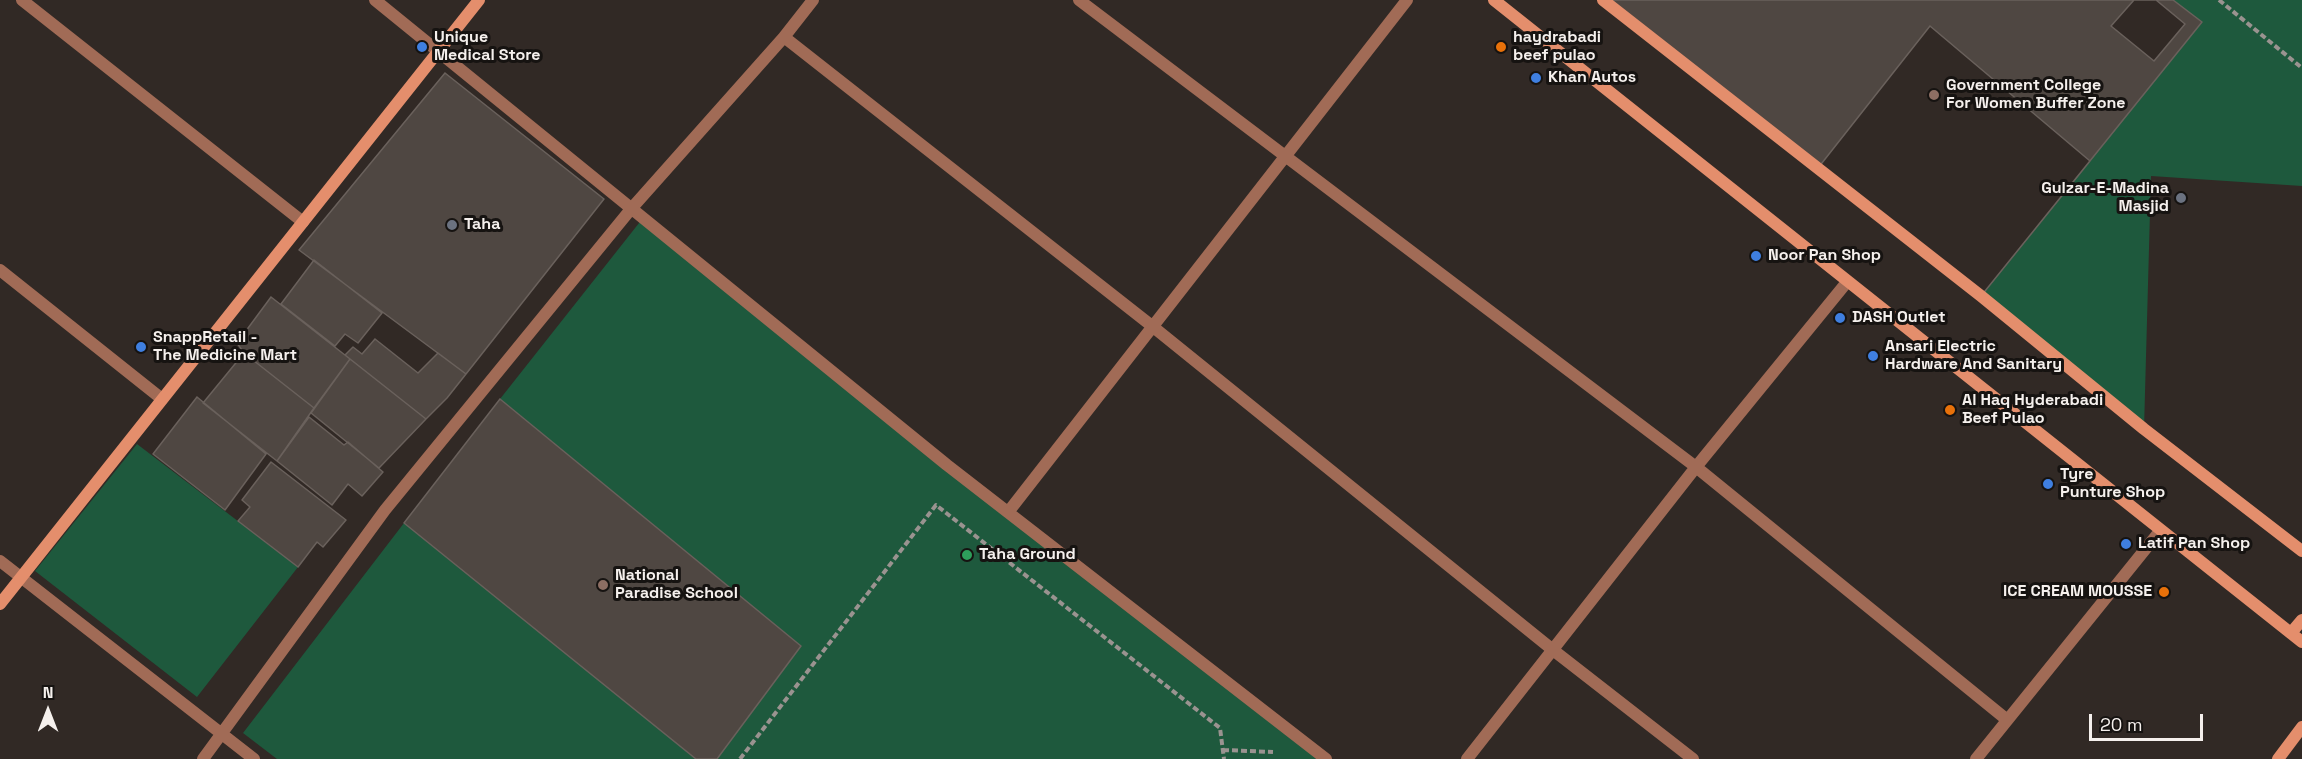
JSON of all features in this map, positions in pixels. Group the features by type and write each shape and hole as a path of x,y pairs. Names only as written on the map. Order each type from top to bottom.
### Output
{"main road":[{"path":"0,604 478,0"},
{"path":"1494,0 1509,5 1847,282 2302,642"},
{"path":"1603,0 1972,289 2144,429 2302,551"},
{"path":"2291,633 2302,620"},
{"path":"2277,759 2302,727"}],"street":[{"path":"22,0 303,222"},
{"path":"375,0 947,465 1009,511 1321,758"},
{"path":"203,759 386,510 630,209 784,37 813,0"},
{"path":"1079,0 1696,467 2006,719"},
{"path":"1009,511 1407,0"},
{"path":"784,37 1152,326 1693,759"},
{"path":"0,270 162,399"},
{"path":"1467,759 1696,467 1847,282"},
{"path":"1976,759 2160,531"},
{"path":"0,561 254,759"}],"path":[{"path":"2219,0 2302,68"},
{"path":"740,759 936,505 1220,728 1224,759"}],"green space":[{"path":"2173,0 2302,0 2302,186 2151,176 2144,429 1981,296 2201,23"},
{"path":"643,218 1317,759 717,759 801,646 500,399"},
{"path":"137,444 298,567 197,697 35,571"},
{"path":"404,523 696,759 277,759 243,733"}],"building":[{"name":"Government College For Women Buffer Zone","path":"1603,0 2173,0 2202,22 1981,296"},
{"path":"2134,0 2156,0 2185,24 2154,61 2111,26"},
{"path":"1930,26 2090,161 1981,296 1818,168"},
{"name":"Taha","path":"445,73 604,199 466,374 299,250"},
{"path":"314,260 382,313 358,343 345,334 335,346 281,304"},
{"path":"271,297 350,359 314,408 244,353 237,343"},
{"path":"375,339 418,373 438,353 466,374 426,419 345,355 353,347 362,354"},
{"path":"244,353 314,408 277,461 203,403"},
{"path":"350,359 426,419 379,468 311,413"},
{"path":"197,397 266,454 225,510 153,454"},
{"name":"National Paradise School","path":"500,399 801,646 717,759 696,759 404,523"},
{"path":"309,417 344,445 348,442 383,472 362,496 348,484 332,505 277,461"},
{"path":"271,462 346,520 323,547 317,542 298,567 238,521 250,507 242,500"}],"place":[{"name":"Unique Medical Store","path":"422,47"},
{"name":"haydrabadi beef pulao","path":"1501,47"},
{"name":"Khan Autos","path":"1536,78"},
{"name":"Government College For Women Buffer Zone","path":"1934,95"},
{"name":"Gulzar-E-Madina Masjid","path":"2181,198"},
{"name":"Taha","path":"452,225"},
{"name":"Noor Pan Shop","path":"1756,256"},
{"name":"DASH Outlet","path":"1840,318"},
{"name":"SnappRetail - The Medicine Mart","path":"141,347"},
{"name":"Ansari Electric Hardware And Sanitary","path":"1873,356"},
{"name":"Al Haq Hyderabadi Beef Pulao","path":"1950,410"},
{"name":"Tyre Punture Shop","path":"2048,484"},
{"name":"Latif Pan Shop","path":"2126,544"},
{"name":"Taha Ground","path":"967,555"},
{"name":"National Paradise School","path":"603,585"},
{"name":"ICE CREAM MOUSSE","path":"2164,592"}]}
